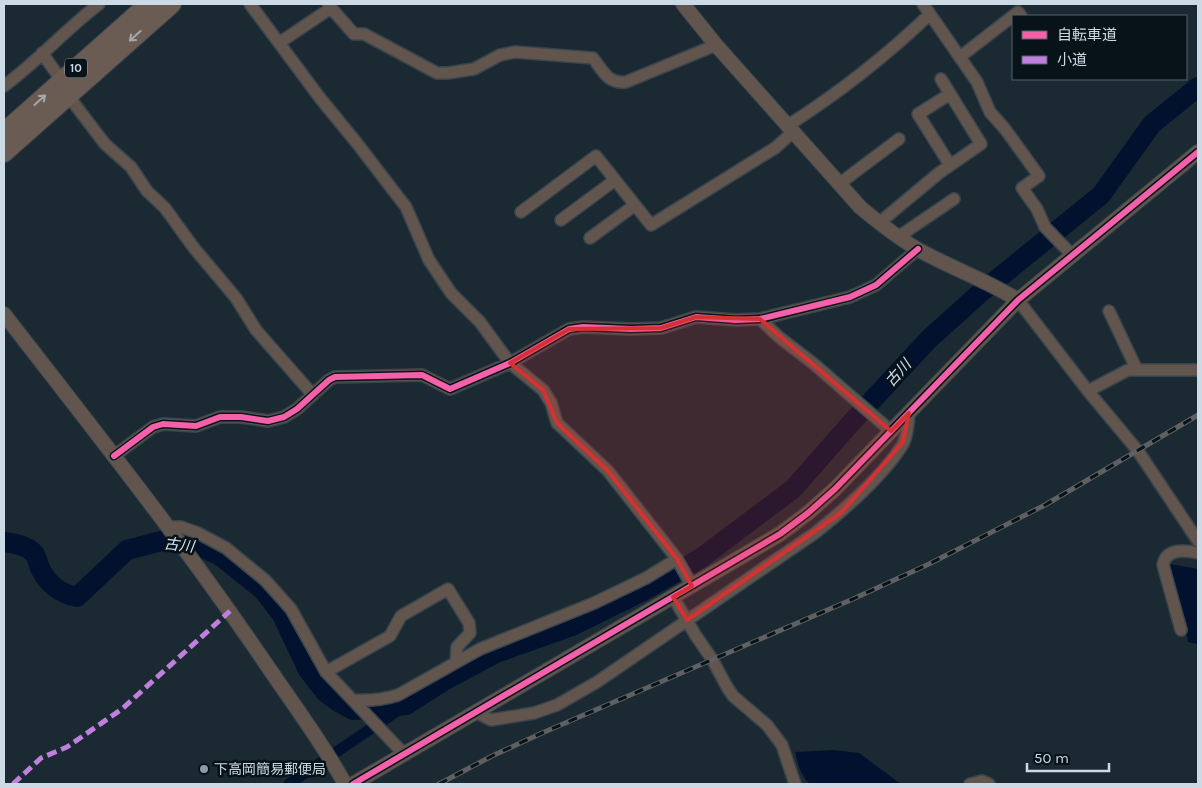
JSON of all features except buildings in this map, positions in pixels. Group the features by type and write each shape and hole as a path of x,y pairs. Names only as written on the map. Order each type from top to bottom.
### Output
{"main road":[{"name":"10","path":"4,153 148,4"},
{"name":"10","path":"4,132 65,88 172,4"}],"street":[{"path":"4,86 23,72 99,4"},
{"path":"250,4 320,98 406,207 429,260 451,293 480,322 510,363 543,390 551,403 557,423 608,471 678,561 690,581"},
{"path":"683,4 716,46 839,184 879,223 918,249 983,280 1018,300 1088,392 1138,451 1198,541"},
{"path":"923,4 977,82 990,112 1005,129 1039,176 1022,188 1037,209 1045,226 1072,255"},
{"path":"279,43 329,6 354,34 364,34 437,73 474,68 500,55 515,52 593,58 610,79 617,83 626,82 716,46"},
{"path":"521,212 596,156 651,225 775,148 790,129 867,70 930,14"},
{"path":"960,57 1012,17"},
{"path":"42,53 105,144 131,167 146,191 165,208 194,248 236,298 260,334 313,395"},
{"path":"879,223 950,165 981,144 941,79"},
{"path":"950,94 918,114 950,165"},
{"path":"839,184 899,139"},
{"path":"353,784 673,597 690,581 780,534 835,489 1018,300 1198,152"},
{"path":"562,220 615,180"},
{"path":"898,237 954,199"},
{"path":"590,238 635,204"},
{"path":"114,456 153,428 163,424 196,426 220,417 241,417 268,421 284,417 297,409 329,380 336,378 422,375 450,389 510,363 569,329 584,326 630,329 660,328 696,317 736,320 760,319 850,297 876,284 918,249"},
{"path":"1109,311 1137,370"},
{"path":"4,314 171,530 230,610 324,747 345,784"},
{"path":"760,319 891,431"},
{"path":"1088,392 1128,370 1198,370"},
{"path":"476,712 491,720 534,713 556,706 597,682 807,538 841,513 882,470 903,442 909,413"},
{"path":"171,530 181,526 198,533 226,548 265,580 291,609 326,672 404,754"},
{"path":"1181,630 1163,565 1164,558 1170,552 1188,551 1198,553"},
{"path":"355,701 383,700 398,695 480,649 594,603 678,561"},
{"path":"326,672 390,636 401,616 448,590 469,623 470,633 457,647 456,662"},
{"path":"673,597 733,696 774,733 782,745 795,784"},
{"path":"970,784 982,781 989,784"}],"highlighted area":[{"path":"696,317 760,319 891,431 909,413 903,442 841,513 687,620 673,597 692,586 677,559 608,471 557,423 543,390 510,363 569,329 661,328"}],"water":[{"path":"1170,564 1198,569 1198,644 1188,642"},
{"path":"833,750 859,753 901,784 810,784 798,765 795,752"}],"waterway":[{"name":"古川","path":"4,542 28,548 35,555 40,568 50,583 65,593 77,597 127,550 161,541 198,546 219,555 263,590 282,615 308,670 325,692 353,710 406,705 442,682 496,653 572,626 643,591 701,558 793,489 929,339 979,294 1101,195 1152,124 1198,87"},
{"path":"289,784 406,705"}],"railway":[{"path":"439,784 492,756 542,733 853,599 929,564 1045,505 1198,415"}],"marked path":[{"path":"13,784 41,758 67,747 122,709 230,611"}],"cycle path":[{"path":"353,784 780,534 835,489 1018,300 1198,152"},
{"path":"114,456 153,427 163,424 196,426 220,417 241,417 268,421 284,417 297,409 329,380 335,377 422,375 450,389 510,363 569,329 583,327 661,328 696,317 736,320 760,319 850,297 876,285 918,249"}],"place":[{"name":"下高岡簡易郵便局","path":"204,769"}]}
